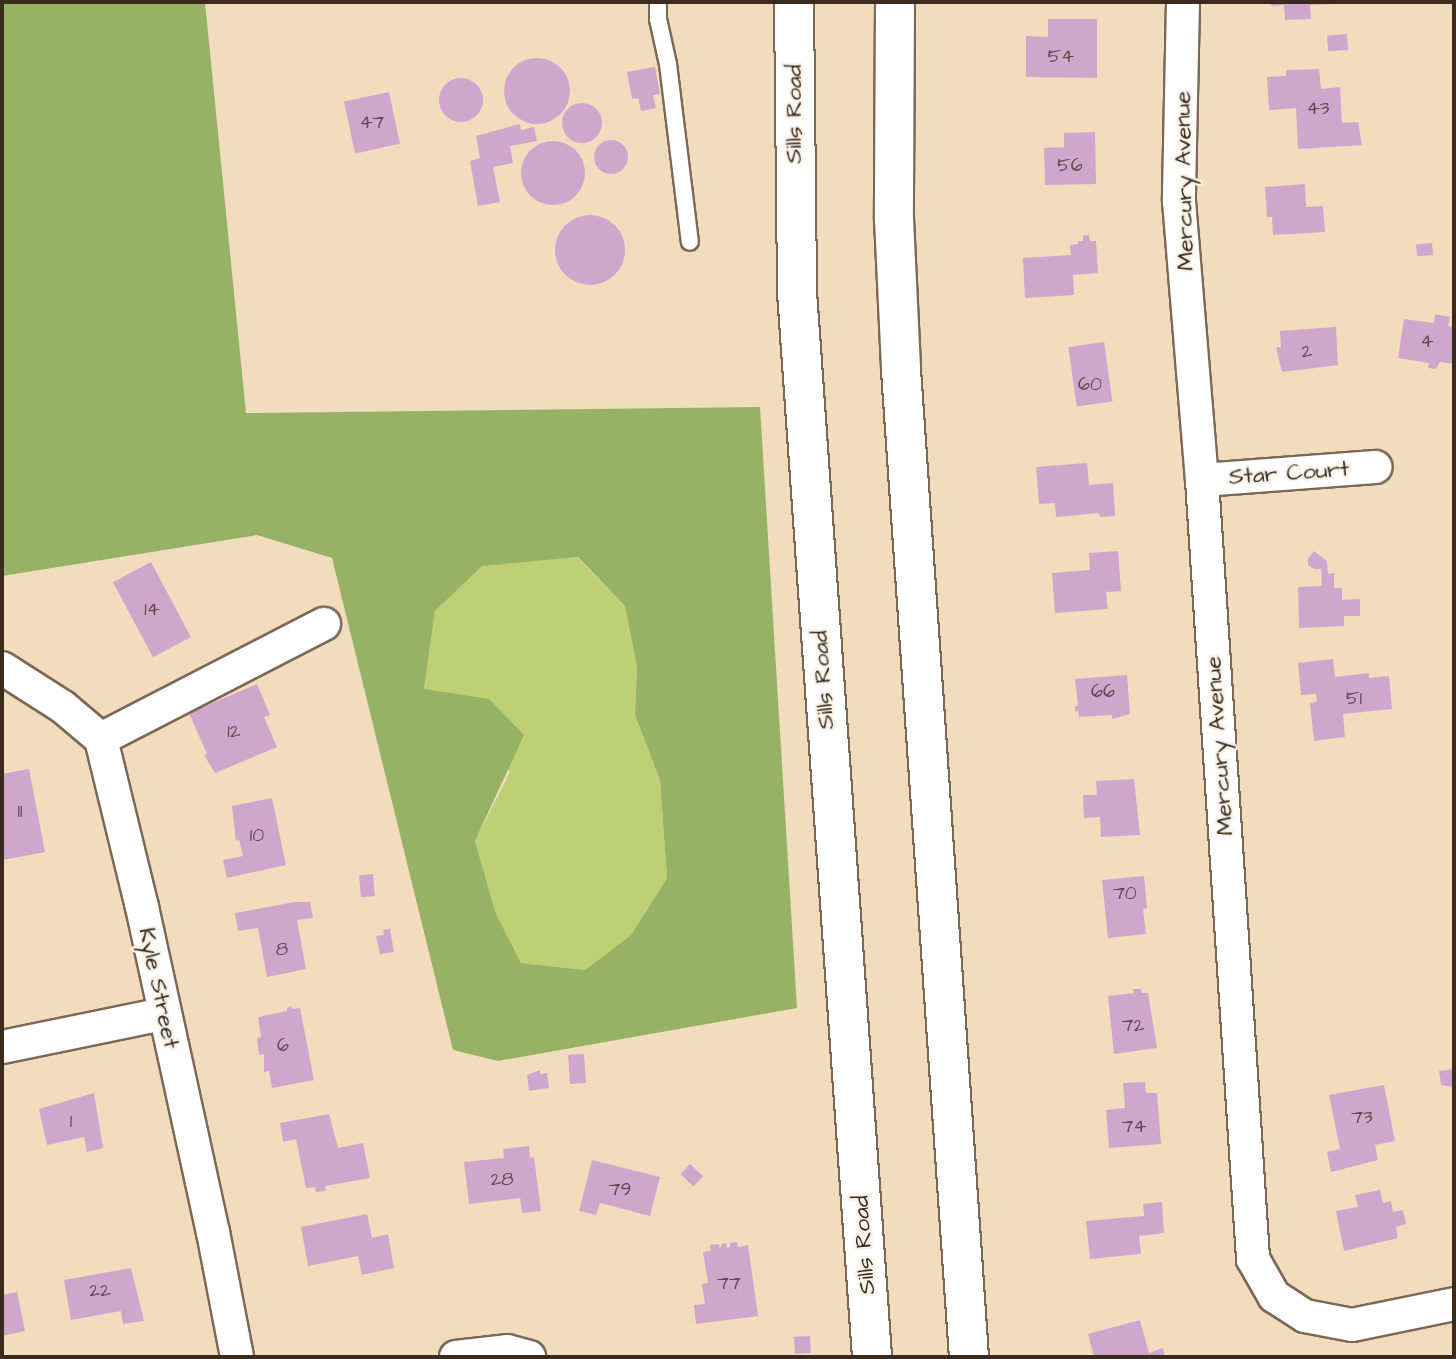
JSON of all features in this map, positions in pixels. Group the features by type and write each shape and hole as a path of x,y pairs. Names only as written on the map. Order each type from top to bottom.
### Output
{"main road":[{"name":"Sills Road","path":"794,2 797,292 872,1357"},
{"path":"895,2 894,219 901,370 969,1357"}],"street":[{"name":"Mercury Avenue","path":"1183,2 1179,201 1202,480 1253,1259 1274,1296 1305,1316 1352,1325 1454,1304"},
{"name":"Star Court","path":"1202,480 1376,467"},
{"path":"2,668 63,707 101,739 324,624"},
{"name":"Kyle Street","path":"101,739 142,907 163,1014 213,1231 237,1357"},
{"path":"2,1047 163,1014"},
{"path":"456,1357 507,1350 529,1357"}],"lane":[{"path":"658,2 658,19 668,64 690,243"}],"green space":[{"path":"2,2 205,2 246,413 760,407 797,1008 498,1061 453,1050 332,558 257,535 2,576","holes":["578,557 625,606 637,667 635,715 660,780 667,878 631,935 585,970 521,963 496,914 475,841 524,735 489,699 424,689 435,611 482,566"]},
{"path":"577,557 625,606 637,667 635,715 660,780 667,878 631,935 585,970 521,963 496,914 475,841 510,772 424,689 435,611 482,565"}],"building":[{"path":"1266,2 1333,4 1310,5 1311,19 1285,20 1284,5 1273,6"},
{"path":"1048,19 1097,19 1097,78 1026,77 1026,36 1048,37"},
{"path":"1347,34 1348,50 1328,51 1327,35"},
{"path":"537,58 550,61 560,68 567,78 570,91 567,104 560,114 550,121 537,124 524,121 514,114 507,104 504,91 507,78 514,68 524,61"},
{"path":"655,67 660,94 653,95 656,108 641,111 638,98 632,99 627,72"},
{"path":"1319,69 1321,89 1340,87 1342,123 1358,122 1362,145 1298,149 1296,108 1269,110 1267,77 1286,76 1286,70"},
{"path":"461,78 476,85 483,100 476,115 461,122 446,115 439,100 446,85"},
{"path":"389,92 400,144 355,153 344,102"},
{"path":"582,103 596,109 602,123 596,137 582,143 568,137 562,123 568,109"},
{"path":"520,124 521,130 534,127 537,141 510,146 513,163 493,167 500,202 478,206 470,161 480,158 476,136"},
{"path":"1095,132 1096,184 1045,185 1044,148 1064,147 1064,133"},
{"path":"611,140 623,145 628,157 623,169 611,174 599,169 594,157 599,145"},
{"path":"553,141 576,150 585,173 576,196 553,205 530,196 521,173 530,150"},
{"path":"1305,184 1306,207 1323,206 1325,232 1273,235 1272,217 1267,217 1265,187"},
{"path":"590,215 609,221 619,231 625,250 619,269 609,279 590,285 571,279 561,269 555,250 561,231 571,221"},
{"path":"1089,235 1090,241 1096,241 1098,273 1073,275 1074,295 1025,298 1023,258 1071,255 1070,245 1078,244 1078,241 1083,241 1083,236"},
{"path":"1432,243 1433,255 1417,256 1416,244"},
{"path":"1435,314 1450,317 1448,326 1454,327 1454,364 1440,362 1436,369 1428,368 1429,363 1398,358 1404,319 1434,323"},
{"path":"1336,327 1338,365 1282,372 1276,347 1281,347 1280,331"},
{"path":"1104,342 1112,401 1077,406 1068,347"},
{"path":"1087,463 1089,485 1113,483 1115,516 1100,517 1099,513 1056,517 1055,503 1039,504 1036,467"},
{"path":"1118,551 1121,591 1106,592 1108,609 1055,613 1052,573 1090,570 1089,553"},
{"path":"1314,551 1327,561 1328,574 1334,573 1334,588 1342,588 1342,600 1360,599 1360,616 1344,616 1344,626 1299,628 1298,587 1322,586 1321,569 1308,565 1308,559"},
{"path":"151,562 191,637 153,657 113,582"},
{"path":"1333,659 1335,677 1369,673 1369,678 1389,676 1392,709 1343,714 1345,737 1314,741 1310,703 1317,702 1316,694 1301,695 1298,663"},
{"path":"1127,675 1130,714 1112,719 1112,715 1079,717 1078,711 1075,712 1075,706 1078,706 1075,679"},
{"path":"257,684 270,715 264,717 277,747 215,773 204,755 207,754 189,713"},
{"path":"29,769 45,852 3,860 2,774"},
{"path":"1134,779 1140,835 1101,837 1100,817 1084,818 1083,795 1097,795 1096,781"},
{"path":"272,798 286,865 227,878 223,860 243,856 239,840 236,841 232,806"},
{"path":"373,874 375,896 361,897 359,875"},
{"path":"1144,876 1147,908 1143,909 1146,934 1108,938 1102,880"},
{"path":"295,902 310,902 313,918 297,920 306,969 267,977 258,928 238,931 235,913"},
{"path":"390,929 394,952 380,954 376,936 384,935 383,930"},
{"path":"1133,989 1148,993 1157,1048 1114,1054 1108,996 1134,993"},
{"path":"291,1006 292,1009 300,1008 314,1080 272,1088 269,1071 264,1072 264,1054 259,1055 257,1038 261,1037 258,1017 287,1011"},
{"path":"584,1054 586,1083 570,1084 568,1055"},
{"path":"1454,1069 1453,1087 1441,1085 1439,1071"},
{"path":"540,1070 540,1074 547,1073 549,1088 529,1091 527,1075"},
{"path":"1145,1082 1146,1093 1157,1093 1161,1144 1109,1148 1106,1110 1125,1108 1123,1083"},
{"path":"1384,1085 1395,1141 1375,1145 1378,1160 1331,1172 1327,1152 1340,1149 1329,1095"},
{"path":"94,1093 103,1148 87,1152 84,1137 47,1145 39,1109"},
{"path":"329,1114 338,1148 363,1143 370,1178 325,1186 326,1191 316,1192 315,1187 306,1188 296,1139 283,1142 280,1123"},
{"path":"529,1146 530,1158 534,1157 541,1211 522,1213 520,1198 469,1204 464,1162 504,1158 503,1149"},
{"path":"592,1160 660,1177 650,1216 600,1203 596,1215 579,1211"},
{"path":"690,1164 703,1176 694,1187 680,1174"},
{"path":"1380,1190 1383,1203 1391,1201 1393,1212 1403,1210 1406,1224 1396,1227 1398,1238 1344,1251 1336,1211 1358,1207 1355,1195"},
{"path":"1162,1202 1164,1233 1139,1236 1141,1254 1090,1259 1086,1221 1144,1216 1143,1204"},
{"path":"367,1214 372,1238 388,1234 394,1268 362,1275 358,1256 308,1266 301,1227"},
{"path":"737,1242 738,1247 748,1245 758,1316 696,1324 694,1305 705,1304 702,1284 708,1283 703,1252 711,1251 710,1245 719,1244 720,1249 722,1244 726,1243 727,1248 730,1243"},
{"path":"131,1268 144,1321 123,1324 121,1311 71,1320 64,1280"},
{"path":"17,1292 25,1331 2,1336 2,1295"},
{"path":"1140,1320 1149,1353 1163,1348 1165,1357 1094,1357 1088,1334"},
{"path":"810,1336 811,1353 795,1354 794,1337"}]}
